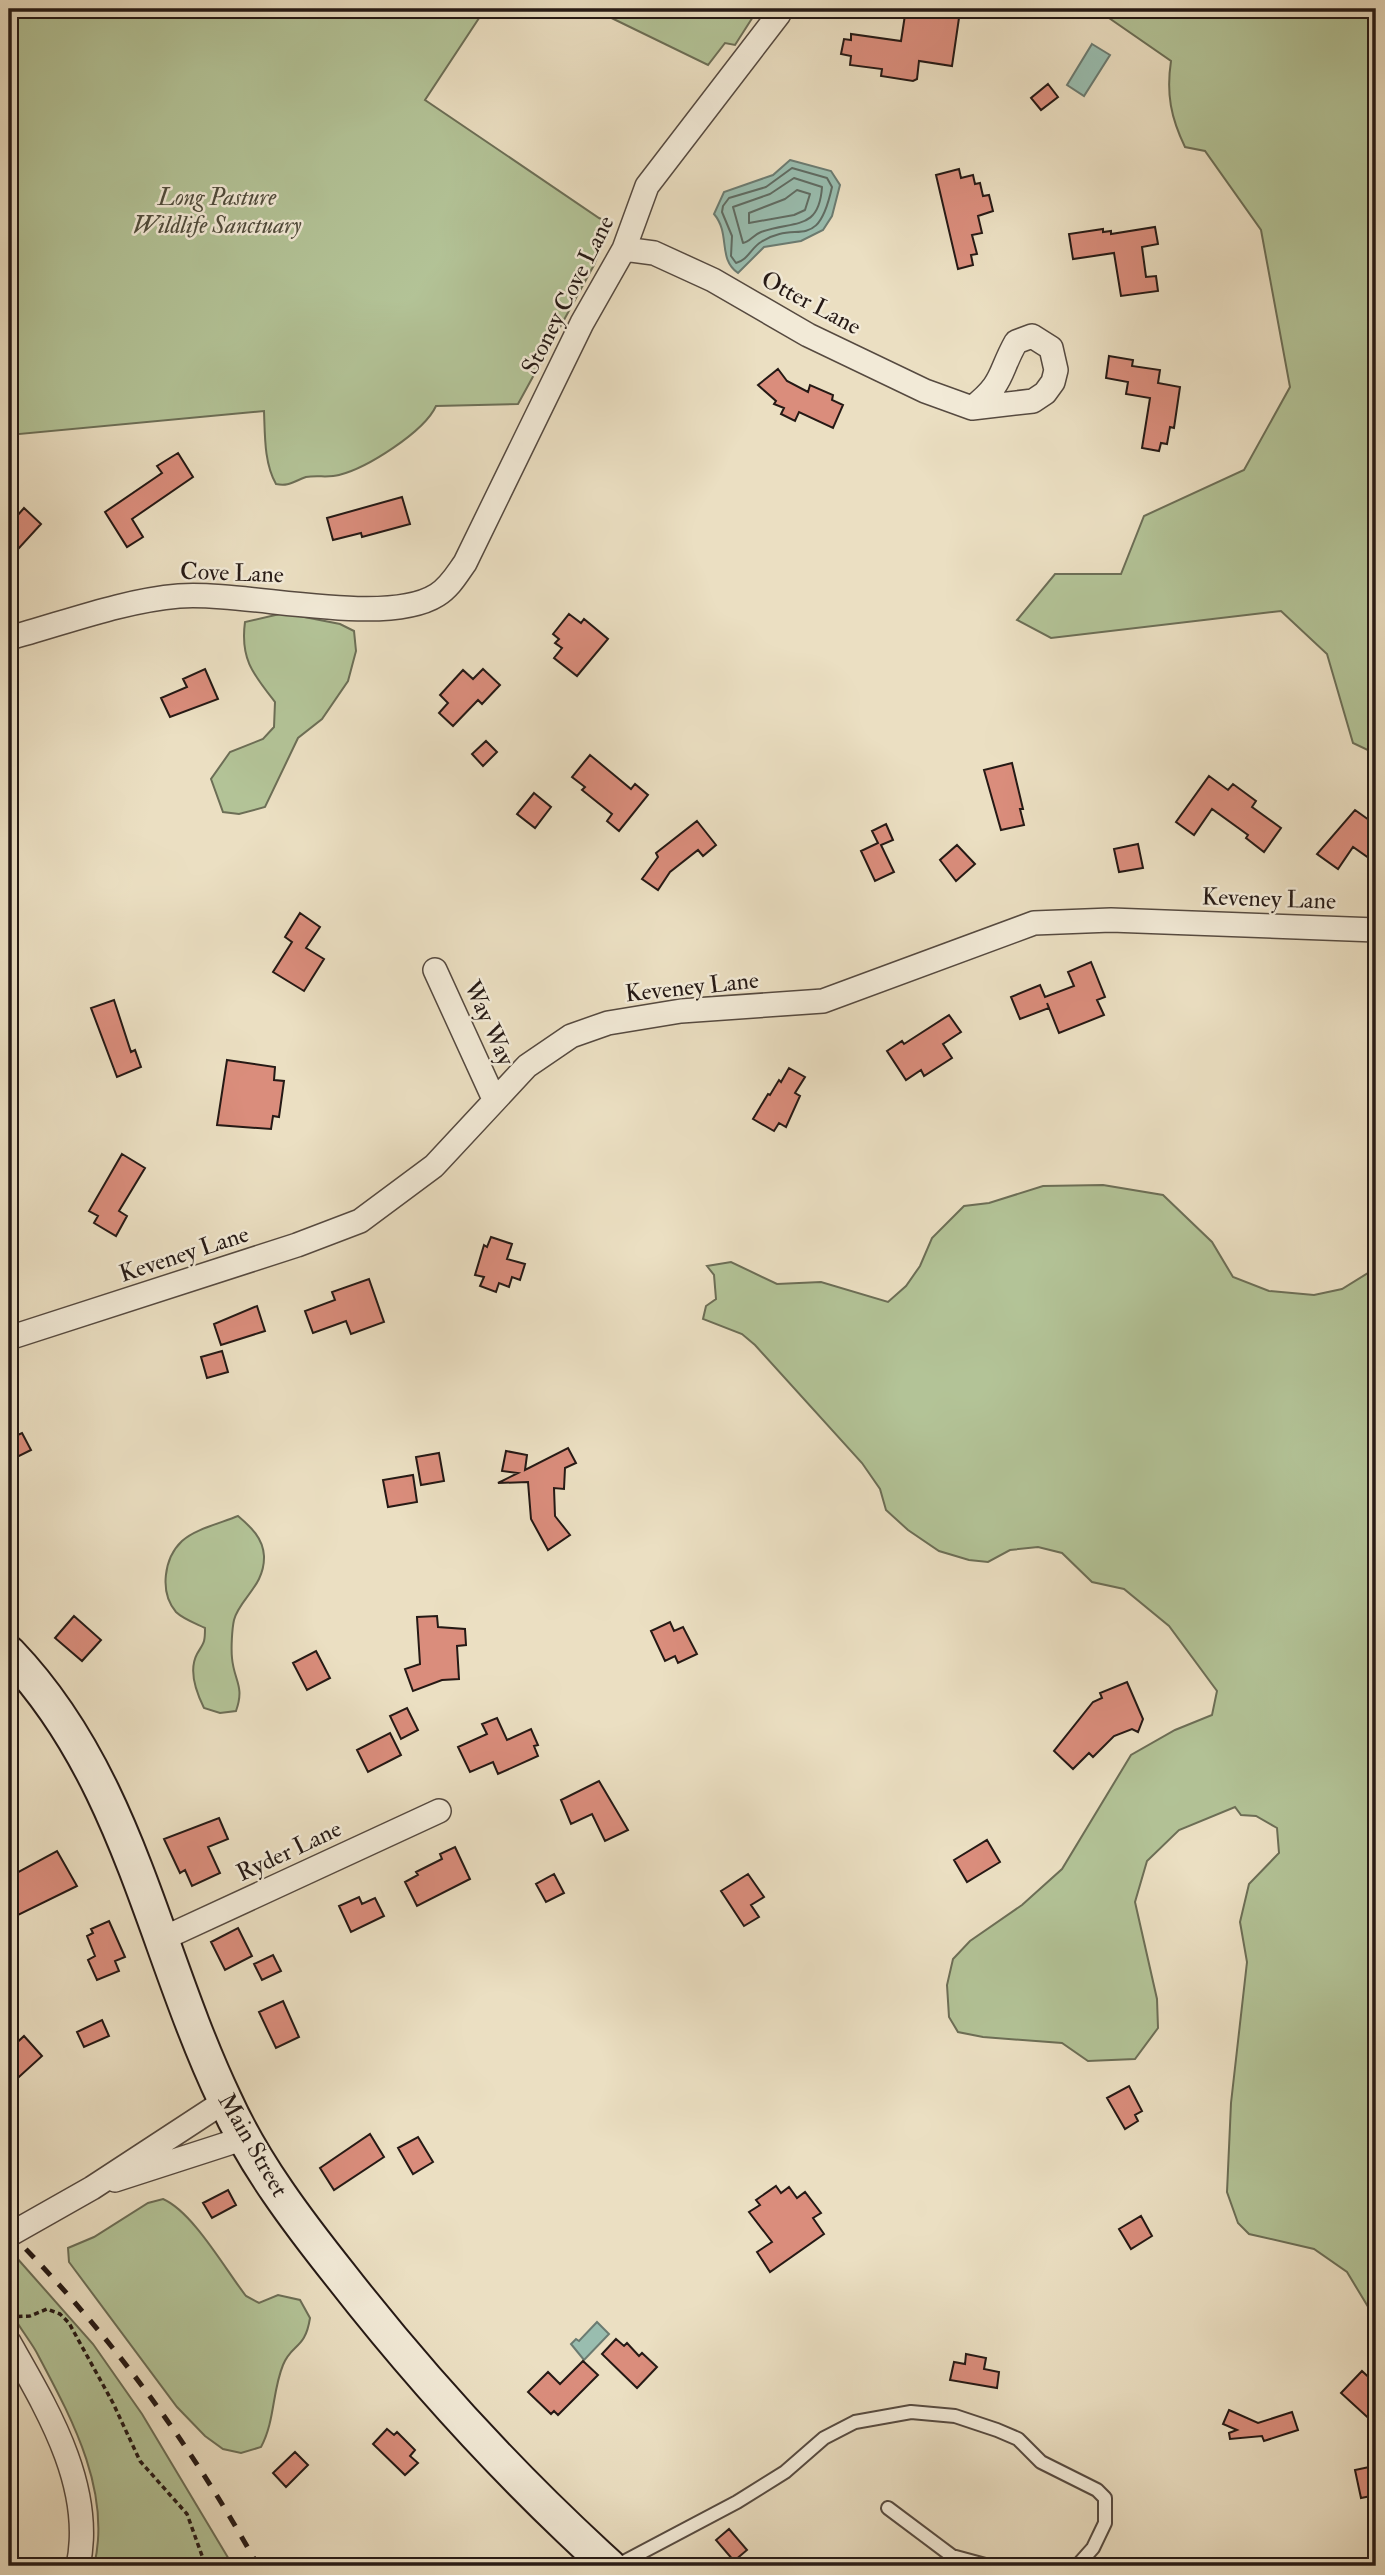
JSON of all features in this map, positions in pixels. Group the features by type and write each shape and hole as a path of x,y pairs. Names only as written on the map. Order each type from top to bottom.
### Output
{"main road":[{"name":"Main Street","path":"9,1653 48,1696 93,1768 126,1841 225,2101 245,2138 318,2247 405,2358 502,2464 609,2566"}],"street":[{"name":"Stoney Cove Lane","path":"452,582 466,563 582,323 624,249 647,186 779,14"},
{"name":"Otter Lane","path":"624,249 642,249 687,268 808,335 925,391 972,408"},
{"name":"Cove Lane","path":"9,638 152,599 213,595 383,608 415,603 437,595 452,582"},
{"name":"Keveney Lane","path":"9,1338 309,1242 360,1221 434,1166 494,1099 551,1047 608,1023 681,1011 823,1001 1034,923 1111,920 1376,930"},
{"name":"Way Way","path":"435,970 457,1012 494,1099"},
{"name":"Ryder Lane","path":"162,1939 439,1811"},
{"path":"9,2235 92,2188 225,2101"},
{"path":"92,2188 245,2138"},
{"path":"9,2342 55,2430 73,2475 83,2516 78,2566"}],"lane":[{"path":"616,2566 737,2502 785,2472 824,2438 855,2422 911,2412 955,2416 997,2430 1017,2439 1041,2462 1097,2490 1105,2498 1105,2523 1093,2547 1077,2566"},
{"path":"888,2508 952,2556 989,2566"}],"path":[{"path":"9,2317 30,2316 47,2309 60,2314 69,2323 113,2403 140,2461 187,2514 205,2564"}],"green space":[{"name":"Long Pasture Wildlife Sanctuary","path":"9,9 485,9 425,100 599,218 611,223 594,265 518,404 436,406 420,427 394,448 364,465 339,475 306,477 284,485 276,484 269,467 264,411 9,435"},
{"path":"593,9 758,9 735,45 725,43 708,65"},
{"path":"1096,9 1376,9 1376,754 1353,743 1327,654 1281,611 1051,638 1017,620 1055,574 1121,574 1144,516 1244,470 1290,387 1261,230 1205,151 1185,147 1171,106 1171,61"},
{"path":"284,613 340,624 354,631 356,651 348,681 322,719 298,738 265,807 239,814 223,812 211,779 230,752 263,739 274,727 275,702 246,656 245,622"},
{"path":"1103,1185 1163,1195 1212,1242 1233,1277 1269,1291 1314,1295 1342,1289 1376,1268 1376,2320 1347,2272 1314,2249 1249,2234 1238,2223 1227,2192 1231,2103 1247,1962 1240,1922 1249,1884 1279,1853 1277,1828 1256,1816 1241,1815 1235,1807 1179,1830 1147,1861 1135,1902 1157,1999 1158,2028 1135,2059 1088,2061 1062,2043 983,2037 958,2032 949,2017 947,1985 953,1959 970,1941 1022,1905 1062,1869 1131,1755 1175,1730 1212,1715 1217,1691 1169,1626 1124,1589 1092,1582 1062,1553 1038,1547 1010,1550 988,1562 969,1560 939,1551 908,1530 886,1510 880,1489 862,1463 755,1345 742,1334 703,1319 706,1306 716,1299 714,1275 707,1266 731,1262 777,1284 821,1282 888,1302 906,1286 920,1266 932,1238 964,1206 989,1203 1043,1186"},
{"path":"238,1516 259,1538 264,1556 263,1567 234,1620 232,1658 239,1695 236,1711 220,1713 204,1708 194,1681 194,1661 204,1642 205,1628 176,1612 167,1595 166,1575 171,1556 182,1541 201,1530"},
{"path":"163,2199 197,2228 246,2296 259,2303 278,2295 300,2300 310,2318 305,2336 283,2365 269,2427 261,2447 241,2453 223,2449 205,2436 177,2407 69,2262 68,2248 94,2237 148,2203"},
{"path":"16,2257 93,2344 142,2414 233,2566 94,2566 98,2511 93,2484 86,2457 64,2405 11,2310 8,2293 9,2261"}],"water":[{"path":"1092,44 1110,55 1084,96 1067,85"},
{"path":"790,160 831,171 840,185 832,216 823,230 801,241 764,247 738,273 728,260 722,230 714,214 724,192 773,175"},
{"path":"597,2322 609,2334 584,2360 571,2344 576,2339 579,2341"}],"building":[{"path":"913,9 954,9 953,17 959,18 952,66 919,61 917,79 913,81 881,76 882,69 850,65 851,56 841,54 844,39 851,40 851,34 901,41 905,15 912,16"},
{"path":"1048,84 1058,97 1041,110 1031,98"},
{"path":"959,169 961,178 973,175 975,184 980,183 983,196 989,195 993,211 978,216 982,233 972,235 977,254 971,255 973,265 958,269 936,175"},
{"path":"1155,227 1158,244 1142,247 1146,277 1156,276 1158,291 1121,296 1114,253 1073,259 1069,234 1103,229 1103,232 1111,231 1111,234"},
{"path":"1109,356 1133,360 1132,366 1160,370 1158,383 1180,387 1174,428 1170,427 1167,444 1161,443 1159,451 1142,448 1150,398 1126,394 1128,382 1106,378"},
{"path":"778,369 787,381 808,392 810,385 833,395 832,400 843,405 833,428 799,412 795,421 781,414 784,408 774,404 776,401 758,385"},
{"path":"178,453 193,477 132,519 143,537 127,547 105,512 162,473 157,466"},
{"path":"402,497 410,524 362,537 361,533 333,540 327,518"},
{"path":"24,508 41,524 9,559 9,525"},
{"path":"569,614 581,623 584,619 608,639 577,676 554,658 562,648 555,643 559,639 553,634"},
{"path":"205,669 218,699 170,717 161,698 187,687 183,679"},
{"path":"483,669 500,685 482,704 478,700 453,726 439,713 448,703 440,695 463,670 473,679"},
{"path":"486,741 497,752 483,766 472,754"},
{"path":"590,755 631,789 635,784 648,795 619,831 607,821 612,814 582,790 585,787 572,777"},
{"path":"1012,763 1024,825 1001,830 984,770"},
{"path":"1209,776 1228,790 1233,784 1256,801 1252,807 1281,828 1264,852 1246,838 1248,835 1212,809 1194,835 1176,822"},
{"path":"534,793 551,807 535,828 517,814"},
{"path":"1355,810 1376,825 1376,863 1353,847 1338,869 1317,854"},
{"path":"697,821 716,845 703,856 698,850 670,872 658,890 642,879 658,857 656,853"},
{"path":"886,824 893,840 881,845 894,872 875,881 861,851 878,843 872,831"},
{"path":"1138,844 1143,868 1119,872 1114,849"},
{"path":"957,845 975,864 956,881 940,860"},
{"path":"300,913 320,927 306,948 324,959 304,991 273,972 292,942 285,937"},
{"path":"1091,962 1105,997 1097,1000 1104,1015 1059,1033 1049,1008 1020,1019 1011,997 1040,985 1045,997 1074,986 1068,972"},
{"path":"114,1000 131,1052 135,1050 141,1067 117,1077 91,1008"},
{"path":"949,1015 961,1032 943,1044 952,1058 924,1076 921,1070 906,1080 887,1051 902,1041 904,1044"},
{"path":"227,1060 275,1067 274,1080 284,1081 279,1117 273,1116 271,1129 217,1125"},
{"path":"789,1068 805,1077 795,1093 800,1096 786,1127 779,1123 774,1131 753,1119 768,1094 770,1095 779,1080 781,1082"},
{"path":"122,1154 145,1168 119,1211 127,1216 116,1236 94,1223 98,1216 89,1211"},
{"path":"491,1237 512,1244 507,1259 525,1264 520,1280 512,1277 509,1287 499,1283 496,1292 480,1286 484,1277 475,1275 484,1245 487,1247"},
{"path":"369,1279 384,1322 351,1334 346,1321 313,1333 305,1311 335,1300 332,1292"},
{"path":"257,1306 265,1331 221,1345 214,1324"},
{"path":"222,1351 228,1372 207,1378 201,1357"},
{"path":"22,1433 31,1450 9,1461 9,1439"},
{"path":"568,1448 576,1463 565,1468 564,1489 554,1488 555,1516 570,1535 548,1550 531,1519 528,1482 498,1483 518,1473 502,1471 506,1451 527,1455 525,1470"},
{"path":"439,1453 444,1481 421,1485 416,1457"},
{"path":"413,1475 417,1502 388,1507 383,1480"},
{"path":"74,1616 101,1640 82,1661 55,1638"},
{"path":"437,1616 438,1627 465,1629 466,1645 457,1646 459,1679 442,1680 413,1691 405,1669 420,1664 417,1617"},
{"path":"670,1622 674,1631 683,1627 697,1654 678,1663 675,1656 665,1661 651,1631"},
{"path":"316,1651 330,1678 307,1690 293,1663"},
{"path":"1127,1682 1143,1719 1138,1732 1132,1729 1114,1736 1093,1757 1089,1753 1073,1769 1054,1751 1093,1702 1102,1698 1100,1693"},
{"path":"407,1708 418,1730 401,1739 390,1716"},
{"path":"497,1718 507,1740 531,1729 538,1745 534,1746 538,1756 498,1774 493,1762 470,1772 458,1747 487,1734 482,1724"},
{"path":"390,1733 401,1755 368,1772 357,1750"},
{"path":"599,1781 628,1830 605,1841 592,1814 571,1824 561,1800"},
{"path":"219,1818 228,1839 208,1847 220,1873 192,1886 185,1870 180,1873 164,1839"},
{"path":"987,1840 1000,1862 967,1882 954,1860"},
{"path":"455,1847 470,1879 417,1906 405,1882 418,1875 416,1872 442,1859 440,1854"},
{"path":"57,1851 77,1886 16,1916 9,1902 9,1877"},
{"path":"554,1874 564,1893 546,1902 536,1884"},
{"path":"748,1874 764,1897 751,1905 759,1917 744,1926 721,1891"},
{"path":"359,1897 362,1904 375,1898 384,1916 351,1932 339,1906"},
{"path":"109,1921 125,1957 115,1961 119,1971 97,1980 88,1960 95,1956 87,1936 93,1933 91,1929"},
{"path":"238,1928 252,1956 225,1970 211,1942"},
{"path":"273,1955 281,1971 262,1980 254,1964"},
{"path":"283,2001 299,2037 276,2048 259,2012"},
{"path":"102,2020 109,2036 84,2047 77,2032"},
{"path":"24,2036 42,2056 9,2086 9,2050"},
{"path":"1129,2086 1142,2111 1135,2115 1138,2121 1125,2129 1107,2098"},
{"path":"370,2134 384,2157 334,2190 320,2168"},
{"path":"418,2137 433,2162 413,2174 398,2148"},
{"path":"776,2186 781,2193 789,2187 797,2198 805,2192 821,2213 813,2218 824,2234 770,2272 757,2252 772,2242 749,2212 760,2205 756,2200"},
{"path":"228,2190 236,2205 212,2218 203,2203"},
{"path":"1141,2216 1152,2236 1131,2249 1119,2229"},
{"path":"616,2339 624,2346 627,2343 639,2356 642,2353 657,2367 637,2388 602,2354"},
{"path":"966,2354 986,2358 984,2369 999,2372 997,2388 950,2380 954,2362 965,2364"},
{"path":"583,2361 598,2375 558,2415 554,2411 551,2414 528,2392 548,2372 560,2384"},
{"path":"1362,2371 1376,2384 1376,2425 1341,2393"},
{"path":"1229,2410 1258,2423 1292,2412 1298,2430 1264,2441 1262,2436 1230,2439 1229,2433 1237,2430 1223,2424"},
{"path":"387,2429 394,2435 397,2432 415,2450 410,2456 418,2463 405,2475 373,2444"},
{"path":"295,2452 308,2465 286,2487 273,2473"},
{"path":"1374,2466 1376,2495 1361,2498 1355,2470"},
{"path":"729,2529 747,2550 734,2561 716,2540"}],"railway":[{"path":"9,2232 80,2308 145,2390 205,2476 258,2566"}]}
